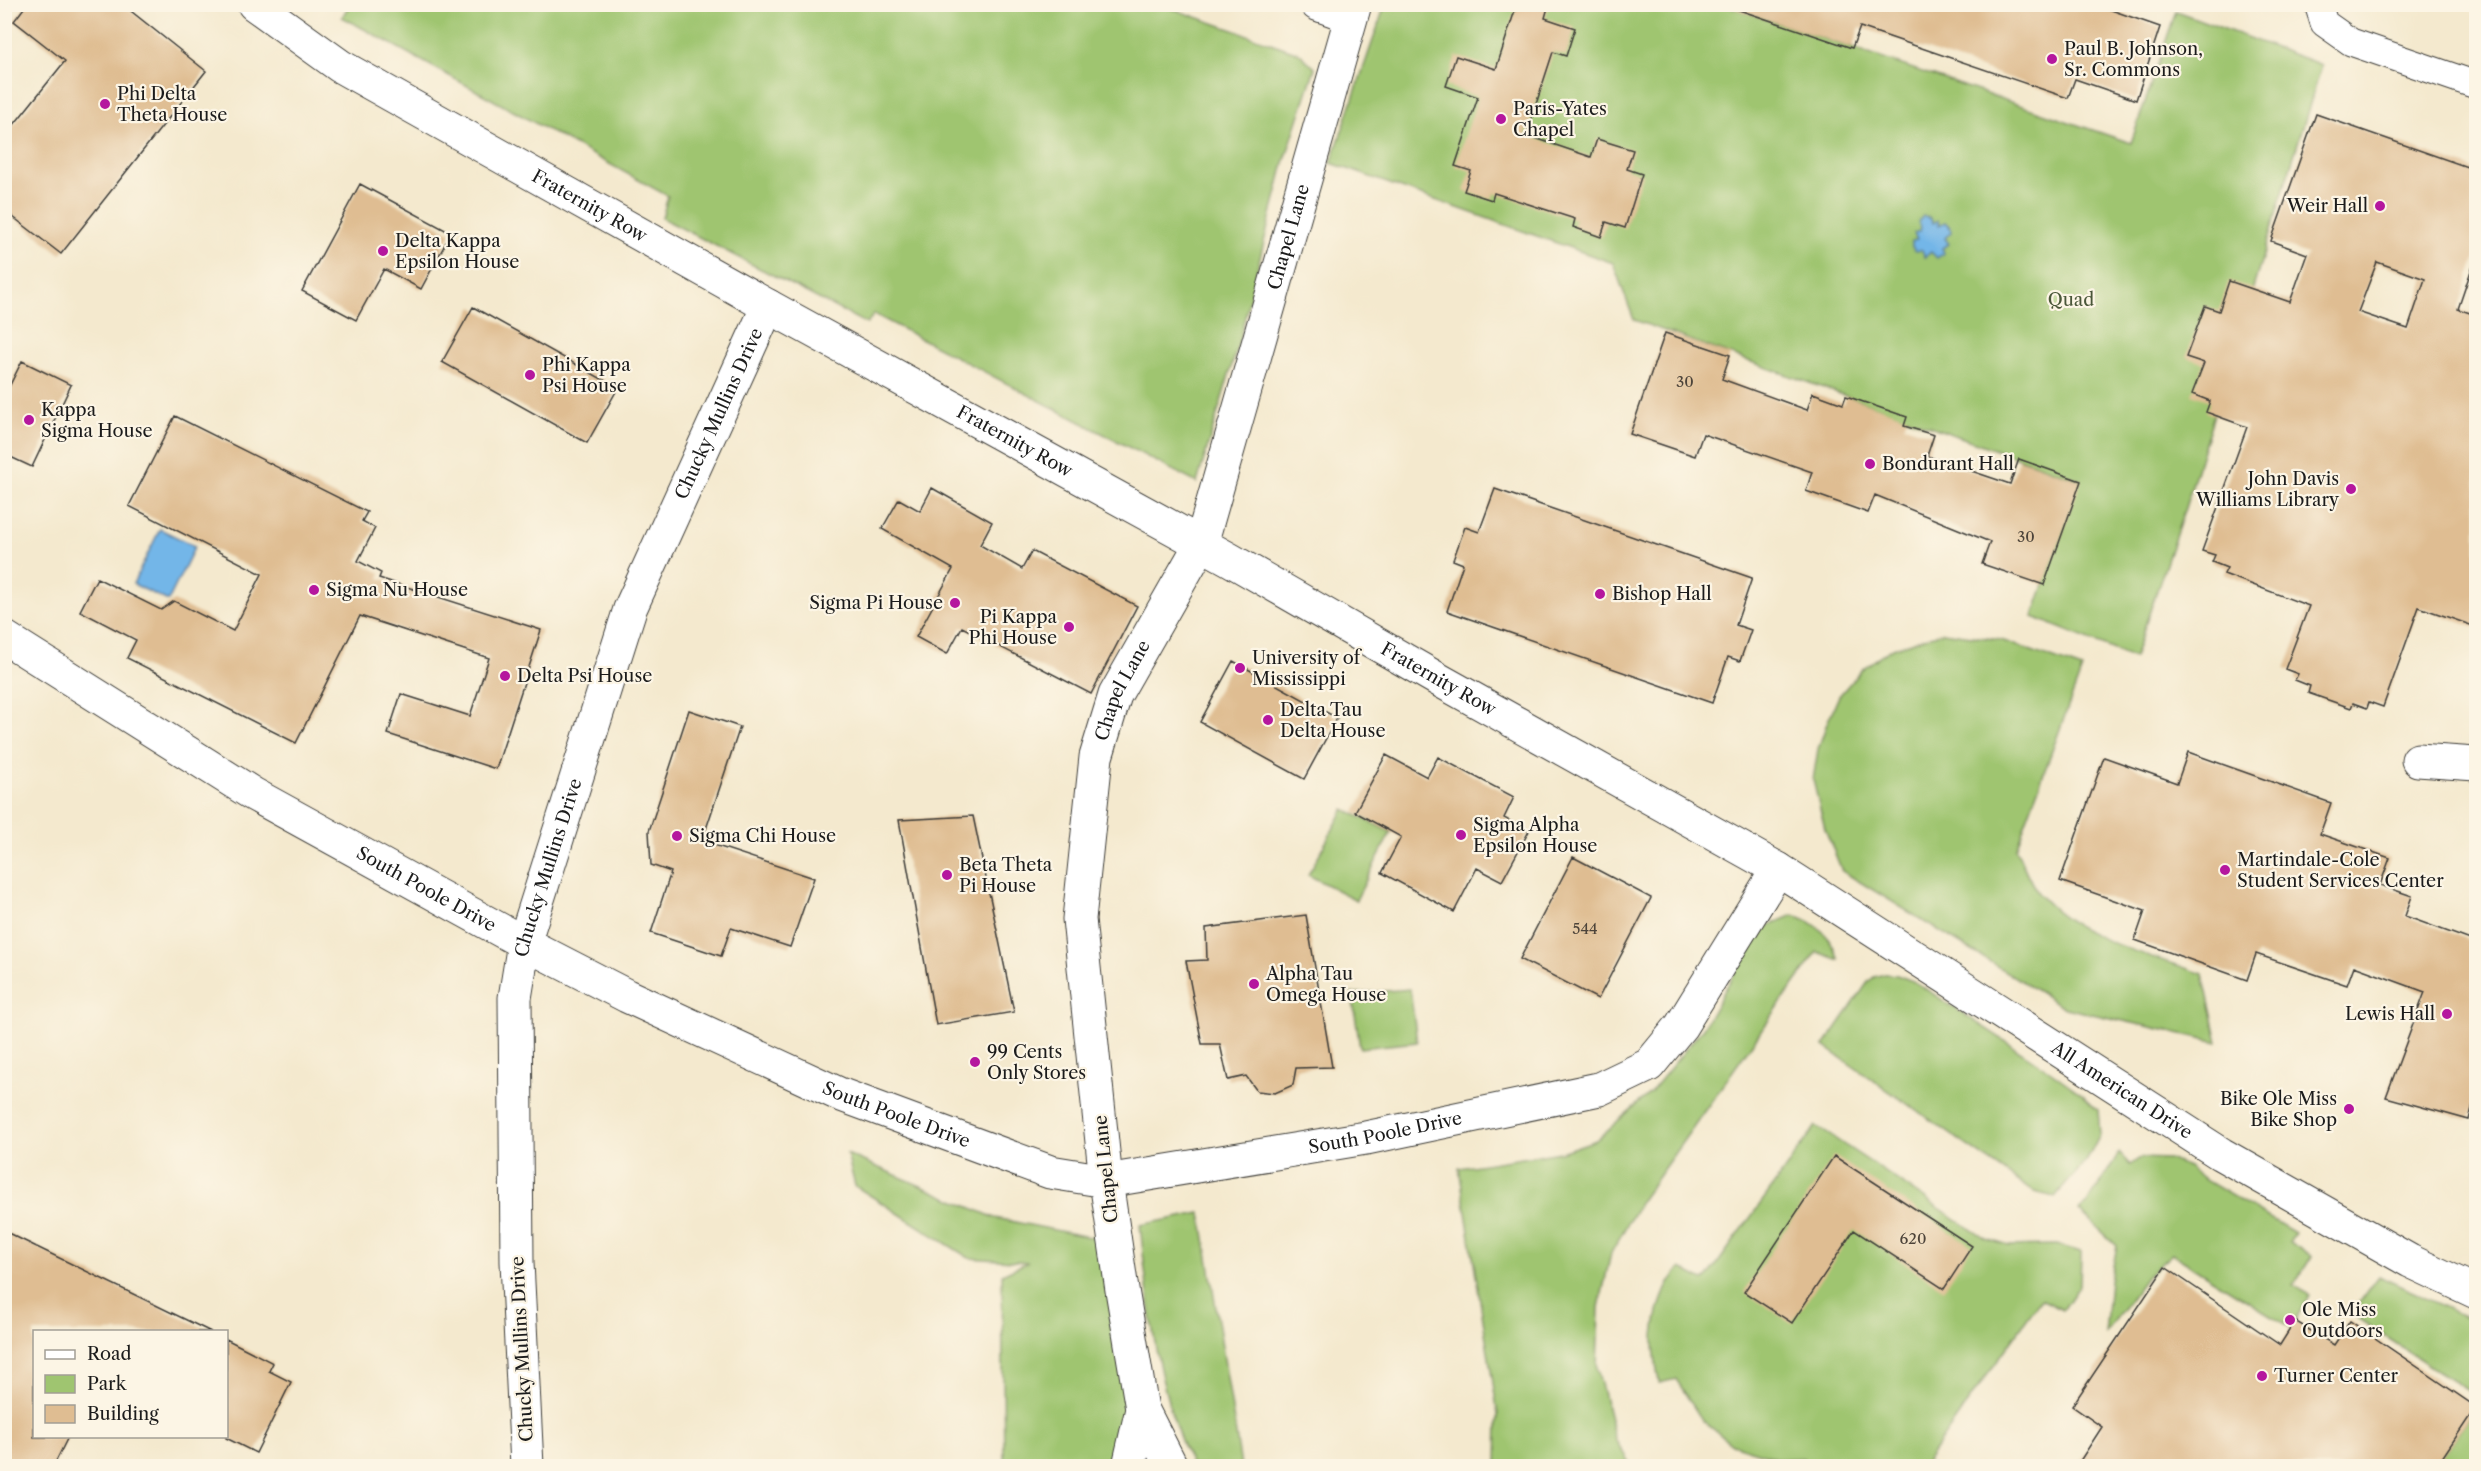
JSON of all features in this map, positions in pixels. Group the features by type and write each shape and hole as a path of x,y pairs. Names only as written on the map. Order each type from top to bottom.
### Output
{"street":[{"name":"Fraternity Row","path":"254,4 340,66 768,306 1201,544 1778,869"},
{"path":"1317,4 1353,10"},
{"path":"2318,4 2324,23 2351,42 2476,85"},
{"name":"Chapel Lane","path":"1171,1467 1142,1409 1106,1180 1079,919 1096,757 1115,695 1201,544 1353,10"},
{"name":"Chucky Mullins Drive","path":"527,1467 517,1262 515,998 524,943 630,609 768,306"},
{"name":"South Poole Drive","path":"4,637 253,794 524,943 627,996 840,1095 1050,1172 1106,1180 1366,1138 1599,1089 1649,1065 1681,1026 1778,869"},
{"path":"2418,760 2476,764"},
{"name":"All American Drive","path":"1778,869 2221,1154 2410,1261 2476,1292"},
{"name":"Chapel Lane","path":"1129,1467 1142,1409"}],"green space":[{"path":"350,4 1159,4 1299,53 1315,68 1284,163 1239,341 1197,483 874,314 867,324 662,218 668,196 342,17"},
{"name":"Quad","path":"1385,5 1725,5 2131,143 2176,11 2322,65 2185,508 2134,658 2033,617 2080,480 1634,320 1613,263 1331,163"},
{"path":"1943,632 2001,640 2082,669 2016,849 2035,889 2055,910 2073,923 2115,944 2203,974 2218,1042 2065,1008 1842,871 1825,829 1813,780 1818,749 1827,723 1839,696 1863,668 1893,648"},
{"path":"1344,809 1391,832 1356,900 1308,875"},
{"path":"1793,915 1809,921 1822,931 1832,944 1839,960 1817,952 1640,1202 1611,1253 1599,1307 1597,1368 1615,1439 1631,1466 1497,1466 1498,1415 1459,1168 1561,1152 1596,1140 1651,1092 1703,1028 1751,944 1767,926"},
{"path":"1885,974 1897,975 1915,982 2037,1062 2083,1095 2098,1110 2100,1135 2087,1160 2055,1197 2034,1192 1824,1046 1868,982 1874,977"},
{"path":"1410,989 1417,1042 1360,1048 1352,994"},
{"path":"1816,1126 1986,1239 2009,1246 2056,1245 2081,1252 2080,1285 2063,1310 2041,1299 1923,1466 1803,1466 1803,1458 1779,1459 1732,1444 1702,1420 1676,1379 1659,1383 1654,1336 1659,1309 1670,1282 1681,1268 1705,1281"},
{"path":"2119,1153 2130,1165 2140,1158 2168,1159 2188,1167 2203,1179 2295,1233 2289,1242 2312,1256 2294,1285 2309,1295 2291,1328 2172,1254 2147,1276 2105,1334 2110,1281 2117,1246 2079,1210 2087,1204"},
{"path":"847,1154 995,1218 1089,1237 1113,1227 1142,1409 1121,1466 1004,1466 1002,1274 1028,1262 969,1258 855,1186"},
{"path":"1201,1213 1241,1466 1192,1466 1170,1408 1151,1318 1140,1225"},
{"path":"2379,1276 2476,1322 2476,1396 2351,1314"},
{"path":"2476,1407 2476,1466 2436,1466"}],"water":[{"path":"1923,216 1930,218 1933,223 1938,220 1939,225 1945,222 1950,227 1951,232 1945,238 1949,244 1942,248 1944,253 1937,258 1931,252 1925,257 1922,250 1916,251 1912,247 1912,241 1917,240 1914,233 1920,231 1919,221"},
{"path":"160,529 195,546 168,601 133,584"}],"building":[{"name":"Phi Delta Theta House","path":"27,4 122,4 206,71 61,254 4,210 4,137 65,61 14,21"},
{"name":"Paris-Yates Chapel","path":"1517,4 1549,4 1545,18 1575,28 1566,56 1553,52 1526,135 1591,157 1597,139 1633,150 1627,169 1642,174 1625,228 1606,222 1601,237 1573,227 1575,219 1494,193 1492,200 1464,191 1471,171 1455,166 1478,97 1446,86 1456,56 1496,69"},
{"name":"Paul B. Johnson, Sr. Commons","path":"1737,4 2094,4 2160,27 2136,100 2075,79 2068,98 1860,27 1852,48 1736,9"},
{"name":"John Davis Williams Library","path":"2316,114 2476,170 2476,256 2458,309 2476,315 2476,627 2419,607 2383,707 2369,702 2367,708 2353,703 2351,708 2308,693 2310,686 2295,680 2298,674 2285,669 2309,606 2224,574 2227,568 2212,562 2215,555 2202,551 2247,427 2206,412 2210,401 2192,394 2204,363 2186,357 2205,306 2219,311 2229,281 2290,302 2307,254 2271,241","holes":["2377,262 2425,279 2408,329 2358,312"]},
{"name":"Delta Kappa Epsilon House","path":"360,184 451,233 421,289 384,269 356,320 302,291"},
{"name":"Phi Kappa Psi House","path":"473,307 618,388 587,443 442,362"},
{"path":"1665,333 1730,355 1722,379 1807,410 1813,393 1843,404 1846,396 1907,417 1904,426 1934,435 1927,456 2010,484 2019,459 2081,481 2044,585 1982,564 1990,542 1875,495 1868,513 1806,491 1812,472 1703,434 1695,456 1630,434"},
{"name":"Kappa Sigma House","path":"22,361 71,385 32,467 4,454 4,397"},
{"name":"Sigma Nu House","path":"175,416 367,512 362,521 375,528 358,561 381,573 379,578 541,630 496,769 388,734 401,694 470,716 489,658 360,616 296,743 127,658 136,640 80,611 97,578 161,610 174,601 233,631 262,574 129,506"},
{"path":"932,488 992,522 980,545 1022,569 1032,551 1137,606 1091,694 962,627 947,654 916,637 953,569 882,529 899,499 920,511"},
{"name":"Bishop Hall","path":"1495,489 1752,578 1736,625 1751,630 1740,661 1728,657 1712,703 1447,611 1463,564 1453,560 1465,527 1479,532"},
{"name":"Delta Tau Delta House","path":"1233,661 1337,718 1304,779 1200,722"},
{"name":"Sigma Chi House","path":"689,710 740,727 702,841 814,878 790,947 731,928 721,956 651,933 671,872 651,865 649,831"},
{"name":"Martindale-Cole Student Services Center","path":"2188,752 2331,803 2320,834 2390,858 2380,885 2412,896 2405,916 2476,942 2476,1092 2469,1120 2386,1097 2425,992 2354,966 2347,985 2256,954 2247,980 2135,940 2145,911 2060,881 2104,757 2177,783"},
{"name":"Sigma Alpha Epsilon House","path":"1386,755 1427,777 1438,757 1514,797 1504,818 1529,831 1502,881 1477,868 1454,912 1382,873 1401,837 1355,812"},
{"name":"Beta Theta Pi House","path":"973,816 1014,1012 936,1025 899,820"},
{"path":"1573,857 1651,898 1598,999 1520,959"},
{"name":"Alpha Tau Omega House","path":"1306,915 1332,1067 1296,1068 1293,1085 1275,1093 1257,1091 1246,1076 1228,1080 1220,1044 1202,1044 1186,961 1207,960 1206,928"},
{"path":"1834,1156 1972,1246 1944,1289 1854,1230 1792,1323 1744,1292"},
{"path":"4,1231 207,1330 33,1330 33,1438 68,1438 53,1467 4,1467"},
{"name":"Turner Center","path":"2165,1267 2280,1345 2295,1321 2334,1345 2350,1321 2476,1407 2436,1467 2076,1467 2102,1427 2072,1406"},
{"path":"228,1340 273,1363 269,1371 291,1382 256,1453 226,1438 228,1438"}],"place":[{"name":"Paul B. Johnson, Sr. Commons","path":"2052,59"},
{"name":"Phi Delta Theta House","path":"105,104"},
{"name":"Paris-Yates Chapel","path":"1501,119"},
{"name":"Weir Hall","path":"2380,206"},
{"name":"Delta Kappa Epsilon House","path":"383,251"},
{"name":"Phi Kappa Psi House","path":"530,375"},
{"name":"Kappa Sigma House","path":"29,420"},
{"name":"Bondurant Hall","path":"1870,464"},
{"name":"John Davis Williams Library","path":"2351,489"},
{"name":"Sigma Nu House","path":"314,590"},
{"name":"Bishop Hall","path":"1600,594"},
{"name":"Sigma Pi House","path":"955,603"},
{"name":"Pi Kappa Phi House","path":"1069,627"},
{"name":"University of Mississippi","path":"1240,668"},
{"name":"Delta Psi House","path":"505,676"},
{"name":"Delta Tau Delta House","path":"1268,720"},
{"name":"Sigma Alpha Epsilon House","path":"1461,835"},
{"name":"Sigma Chi House","path":"677,836"},
{"name":"Martindale-Cole Student Services Center","path":"2225,870"},
{"name":"Beta Theta Pi House","path":"947,875"},
{"name":"Alpha Tau Omega House","path":"1254,984"},
{"name":"Lewis Hall","path":"2447,1014"},
{"name":"99 Cents Only Stores","path":"975,1062"},
{"name":"Bike Ole Miss Bike Shop","path":"2349,1109"},
{"name":"Ole Miss Outdoors","path":"2290,1320"},
{"name":"Turner Center","path":"2262,1376"}]}
